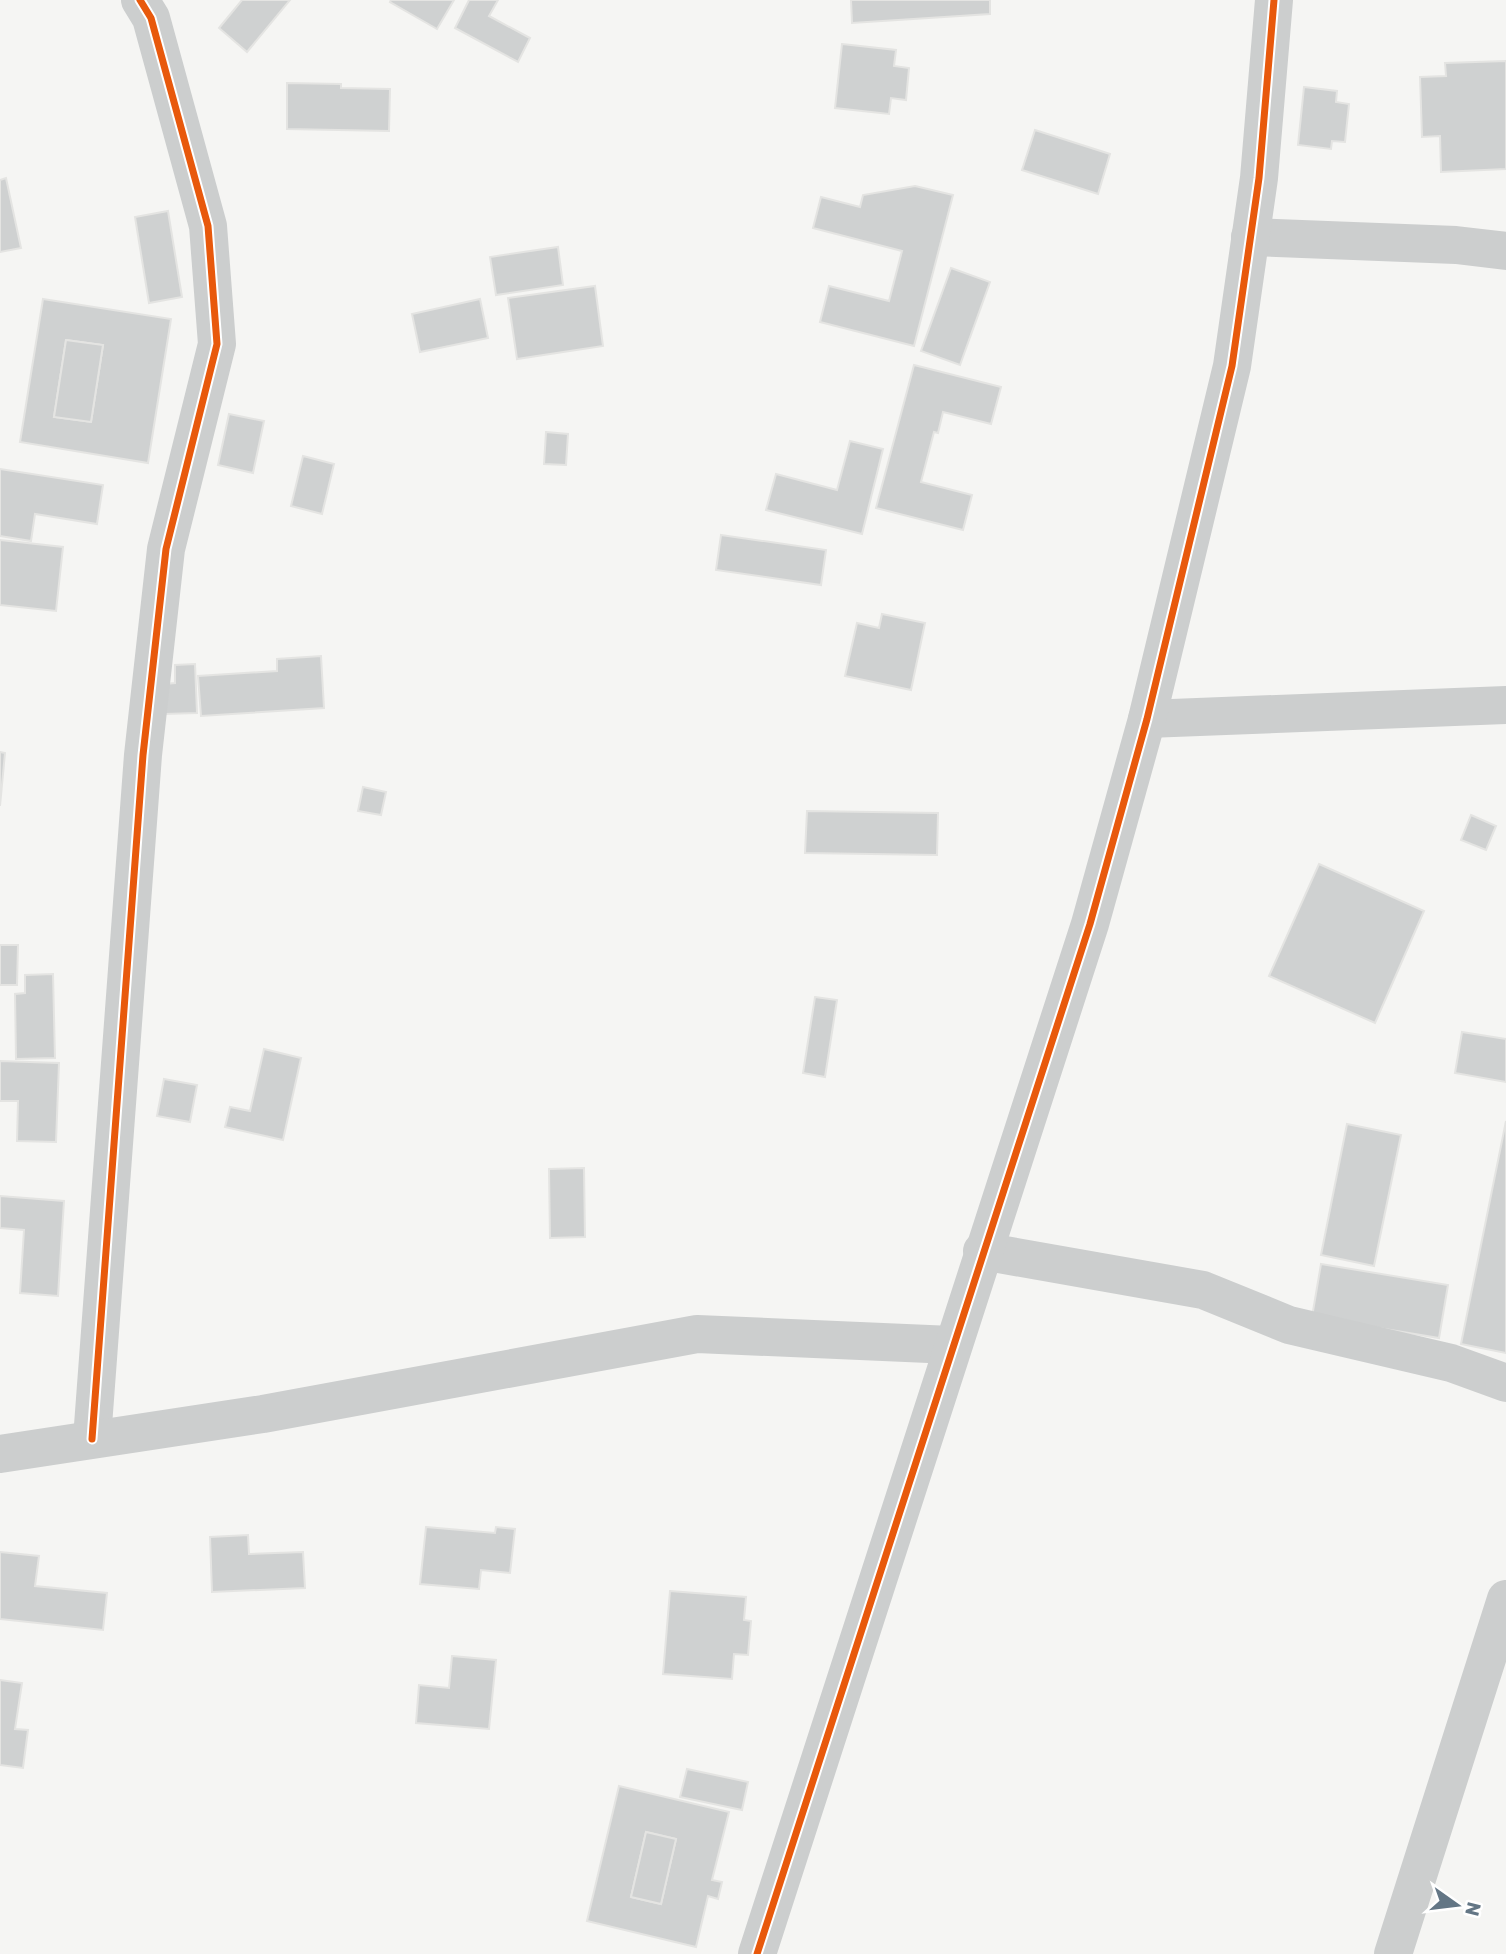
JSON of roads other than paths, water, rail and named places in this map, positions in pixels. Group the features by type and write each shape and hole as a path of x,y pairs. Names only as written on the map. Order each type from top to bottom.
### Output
{"street":[{"path":"92,1439 143,755 164,563 217,344 208,226 151,18 140,0"},
{"path":"757,1954 1090,923 1147,719 1231,366 1259,178 1274,0"},
{"path":"1250,237 1456,245 1506,251"},
{"path":"1147,719 1506,705"},
{"path":"982,1251 1202,1290 1289,1325 1451,1363 1506,1383"},
{"path":"0,1454 264,1414 697,1334 952,1345"},
{"path":"1393,1954 1506,1599"}]}
